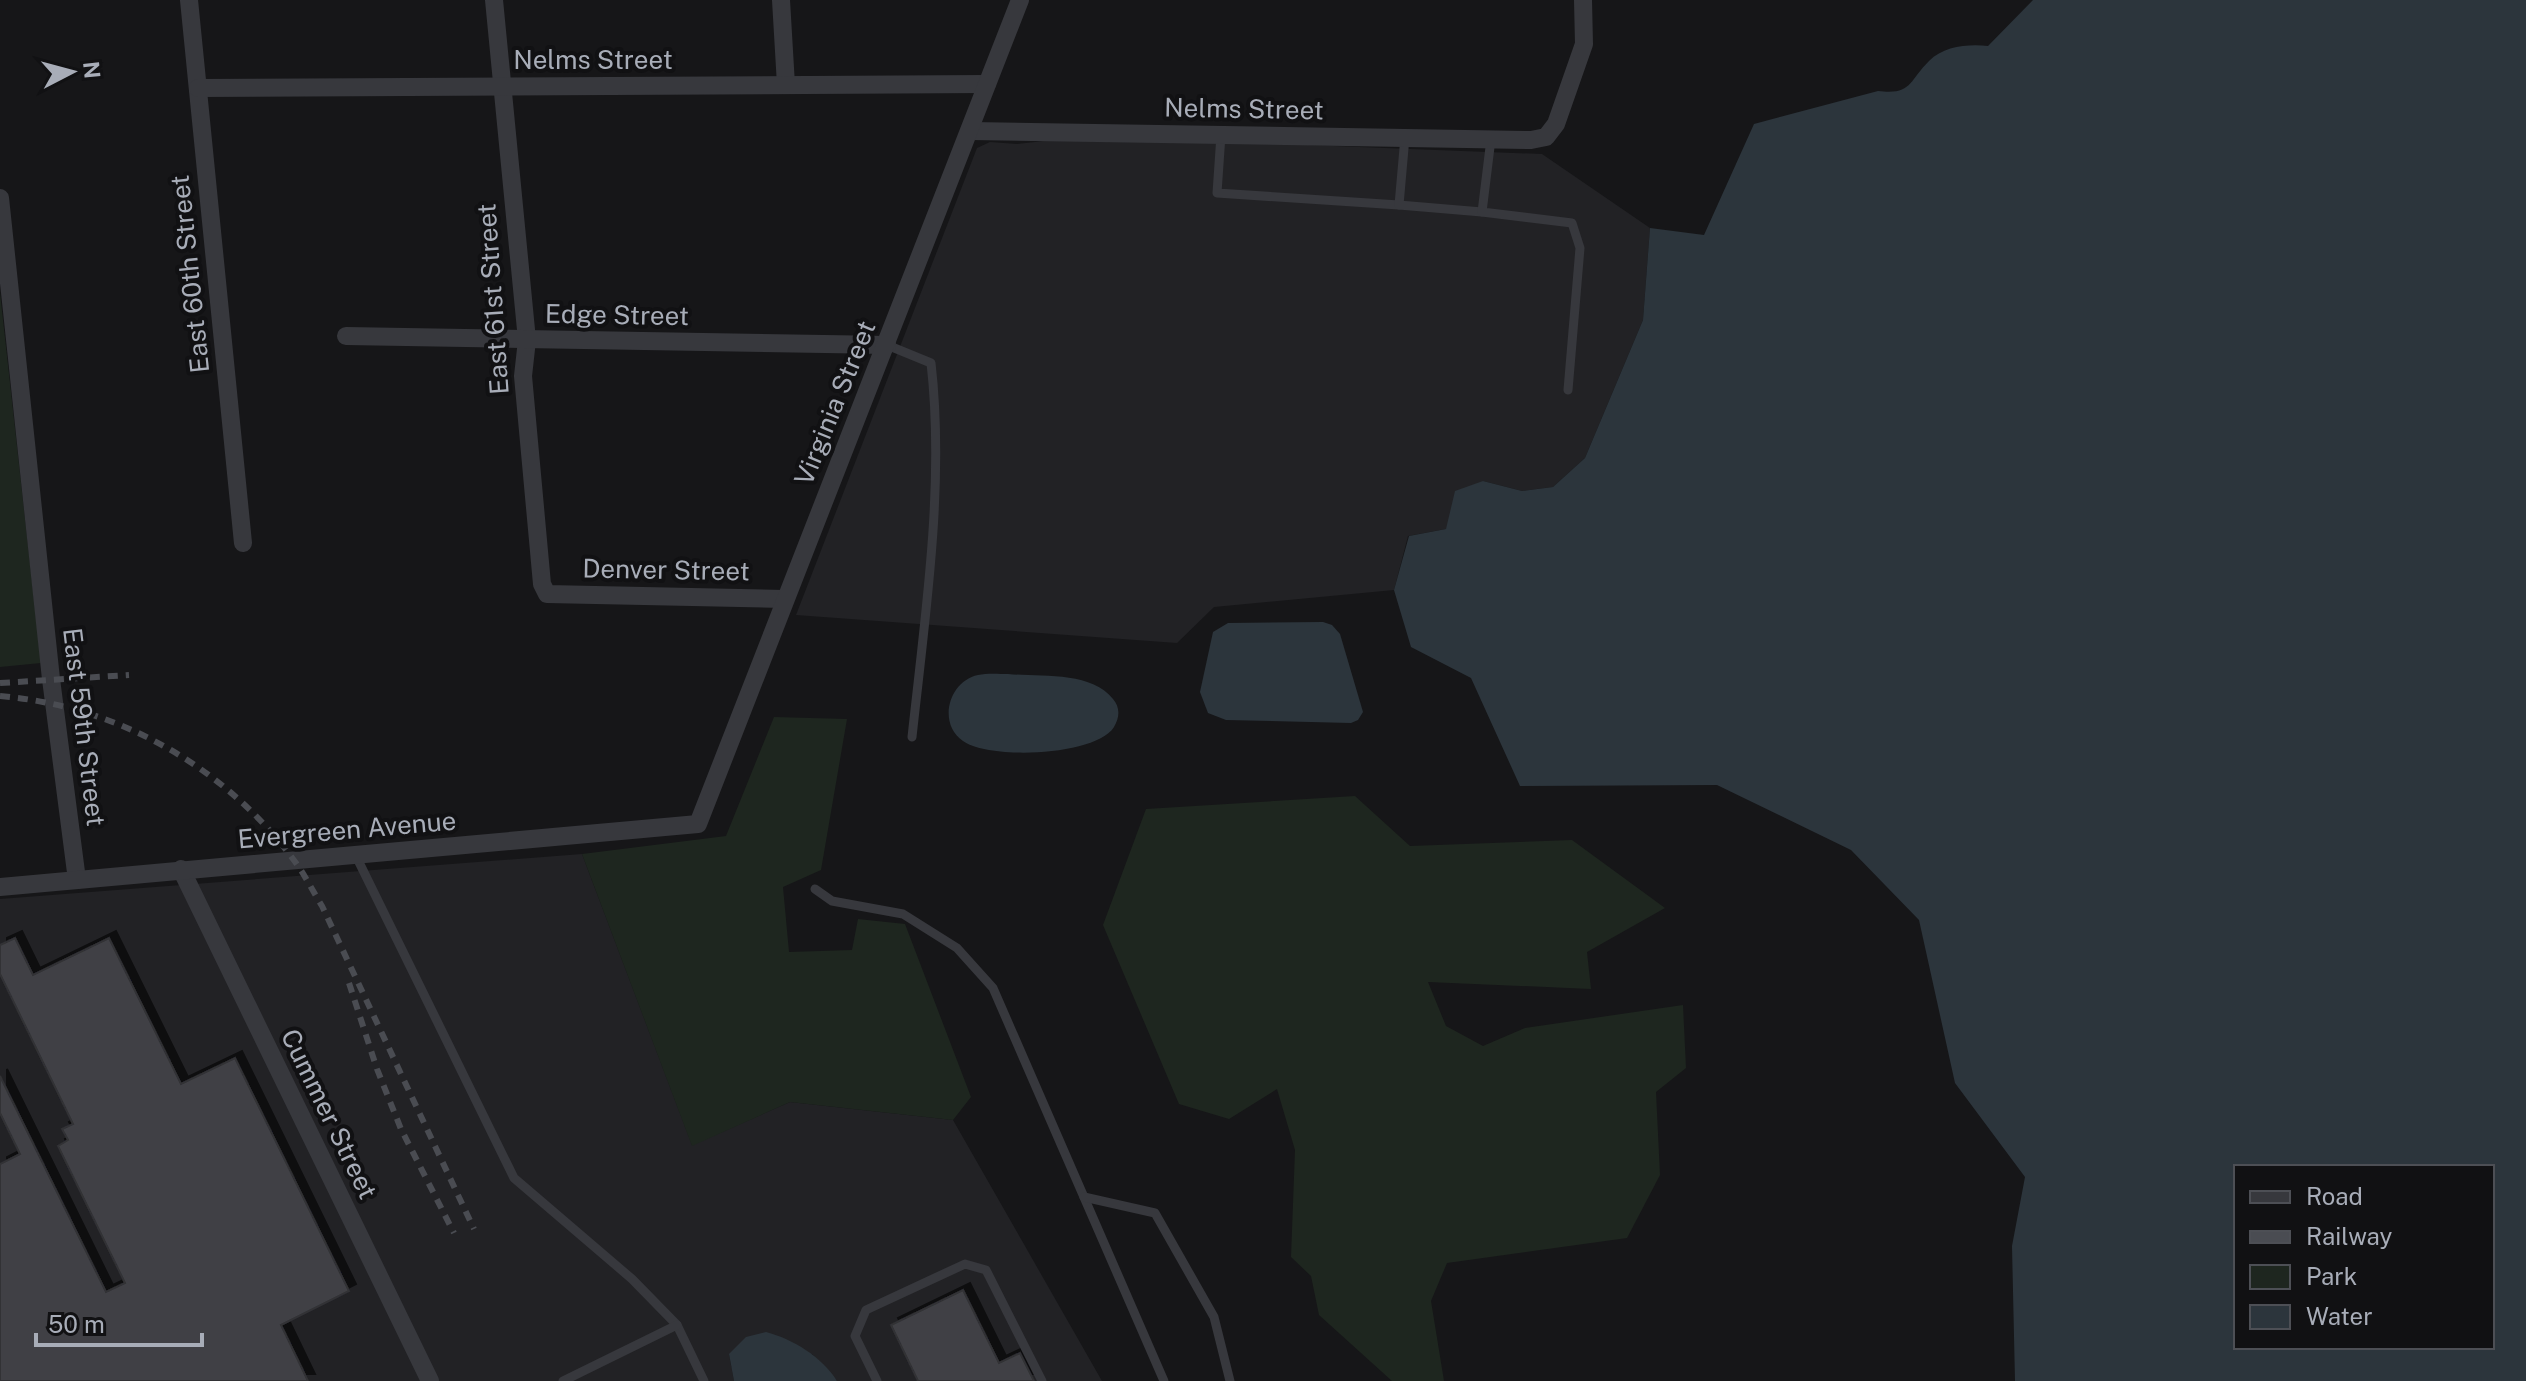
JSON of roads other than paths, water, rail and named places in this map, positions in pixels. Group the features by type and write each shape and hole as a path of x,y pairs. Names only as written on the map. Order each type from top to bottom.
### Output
{"street":[{"name":"East 60th Street","path":"189,0 243,543"},
{"name":"East 61st Street","path":"494,0 527,340 523,376 542,584 547,594"},
{"path":"781,0 786,85"},
{"name":"Virginia Street","path":"698,824 1020,0"},
{"name":"Nelms Street","path":"971,131 1531,140 1546,137 1556,124 1584,44 1583,0"},
{"name":"Nelms Street","path":"198,88 987,84"},
{"name":"East 59th Street","path":"0,198 52,692 77,880"},
{"name":"Edge Street","path":"346,336 887,345"},
{"name":"Denver Street","path":"547,594 784,599"},
{"name":"Evergreen Avenue","path":"0,887 698,824"},
{"name":"Cummer Street","path":"181,869 430,1381"}],"lane":[{"path":"1221,134 1217,193 1482,212 1572,223 1580,248 1568,390"},
{"path":"1399,205 1412,137"},
{"path":"1482,212 1491,139"},
{"path":"887,345 931,363 935,396 934,493 912,737"},
{"path":"356,856 514,1178 632,1279 677,1325 704,1381"},
{"path":"815,889 832,901 903,914 957,948 993,988 1164,1381"},
{"path":"1084,1197 1155,1213 1214,1317 1230,1381"},
{"path":"877,1381 855,1336 866,1310 965,1264 986,1270 1042,1381"},
{"path":"563,1381 677,1325"}],"water":[{"path":"2033,0 2526,0 2526,1381 2015,1381 2012,1246 2025,1177 1955,1083 1919,920 1851,850 1717,785 1520,786 1471,678 1411,647 1394,590 1409,536 1446,529 1455,491 1483,481 1522,491 1553,487 1585,458 1643,320 1650,228 1704,235 1754,124 1878,91 1904,89 1935,56 1964,46 1988,46"},
{"path":"1323,622 1332,625 1340,634 1363,712 1358,720 1351,723 1226,720 1208,713 1200,692 1213,632 1228,623"},
{"path":"978,675 1064,677 1092,684 1103,690 1117,705 1116,723 1103,737 1086,744 1042,752 995,751 963,741 950,724 949,714 950,704 960,685"},
{"path":"766,1332 806,1350 837,1381 734,1381 729,1354 746,1337"}],"railway":[{"path":"0,683 129,675"},
{"path":"0,696 85,712 125,727 164,746 200,769 234,795 265,825 297,864 322,906 474,1229"},
{"path":"349,983 377,1069 401,1129 454,1233"}]}
